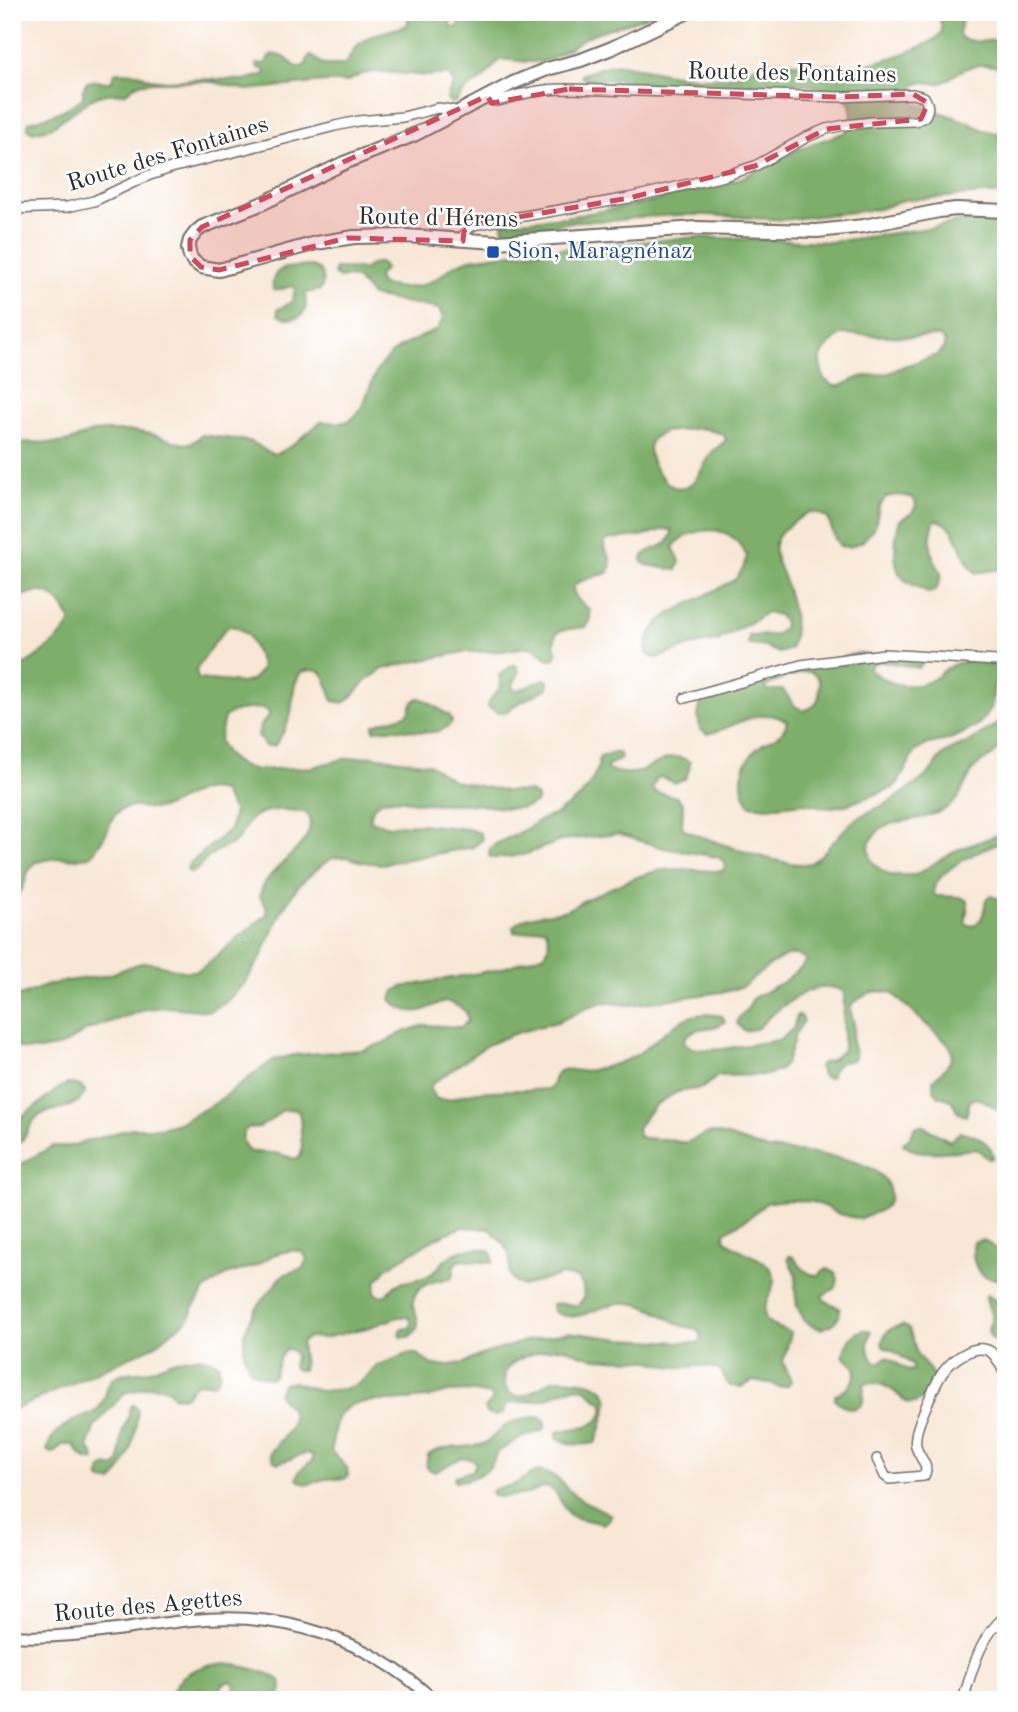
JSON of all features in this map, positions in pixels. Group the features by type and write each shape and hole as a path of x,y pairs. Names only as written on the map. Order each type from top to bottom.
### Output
{"main road":[{"name":"Route d'Hérens","path":"688,12 612,48 533,75 408,138 344,163 261,204 202,228 192,237 188,248 191,259 208,269 219,270 305,246 347,238 385,236 497,242 696,228 817,231 864,226 956,209 1006,211"}],"street":[{"name":"Route des Fontaines","path":"463,241 466,229 478,224 629,198 724,176 755,166 807,136 825,129 872,121 916,121 926,114 928,103 924,97 913,94 838,97 549,89 498,101 489,100 487,96"},
{"name":"Route des Fontaines","path":"12,209 56,208 86,203 171,168 358,121 403,117 438,108 456,113"},
{"path":"685,698 801,665 884,654 996,661 1006,665"},
{"path":"877,1459 884,1476 889,1479 924,1476 927,1468 916,1450 915,1437 941,1374 957,1359 969,1352 987,1350 1006,1375"},
{"path":"963,1700 987,1635 1006,1616"},
{"name":"Route des Agettes","path":"12,1636 52,1637 216,1619 268,1620 317,1631 355,1646 400,1672 434,1700"}],"highlighted area":[{"path":"569,89 838,97 913,94 928,103 921,119 826,129 755,166 629,198 478,224 464,231 463,241 347,238 219,270 201,267 190,256 190,240 202,227 487,96 492,103"}],"green space":[{"path":"408,12 448,12 451,28 458,27 464,20 486,22 541,12 656,12 591,35 544,61 499,60 485,77 462,93 456,102 451,103 447,99 453,82 449,75 445,74 428,76 372,72 346,82 247,90 213,82 152,82 137,84 126,93 105,94 90,100 50,128 32,132 28,128 29,122 58,113 83,98 83,88 88,82 110,82 117,72 138,73 150,79 167,81 244,80 263,75 265,70 256,65 265,64 273,54 284,57 298,68 306,65 310,56 324,65 343,65 356,46 373,35 406,26"},
{"path":"936,12 960,14 961,38 989,41 1006,38 1006,69 986,65 974,66 941,83 918,84 914,86 912,96 916,104 983,130 1006,135 1006,194 904,200 879,209 783,220 680,215 580,221 506,231 502,228 503,223 508,222 565,217 642,204 739,179 801,148 846,132 852,116 849,102 842,92 792,82 724,86 656,85 627,80 585,79 581,77 582,74 622,64 680,76 711,78 737,75 767,62 863,65 901,54 936,38 942,28"},
{"path":"1006,219 1006,568 976,573 970,567 955,534 944,523 935,520 931,545 941,576 936,590 929,593 904,579 897,567 898,526 900,520 911,514 916,506 914,498 899,495 886,497 879,507 875,527 862,542 849,547 840,546 828,518 809,512 778,536 775,546 775,555 787,587 793,614 794,632 790,649 779,653 766,647 748,644 749,636 775,635 783,629 784,623 779,615 766,612 717,641 693,645 657,658 646,652 648,638 659,622 735,580 747,556 732,537 722,532 707,530 684,537 673,547 680,561 677,570 642,562 643,556 668,541 672,530 666,529 605,542 604,548 611,562 609,572 573,586 576,597 590,610 590,620 585,627 562,630 556,634 554,644 557,654 554,659 547,658 535,648 527,647 464,652 408,663 383,669 343,703 333,701 325,677 320,671 301,672 294,689 289,720 274,746 265,746 258,736 260,726 269,716 268,710 245,709 224,717 219,741 227,755 241,766 257,770 313,767 343,759 372,756 429,764 454,781 505,791 530,792 537,797 537,802 521,808 512,808 394,799 381,801 374,807 371,821 389,826 419,824 468,829 480,833 482,840 473,847 382,864 346,857 333,858 323,864 299,885 282,910 261,957 245,983 224,1004 209,1011 167,1007 147,1009 87,1030 62,1046 39,1050 12,1045 12,997 58,982 107,975 143,963 186,971 201,969 267,914 266,906 260,897 263,886 300,845 310,825 307,813 286,810 262,813 250,820 235,842 214,853 191,873 187,870 189,864 230,829 234,812 222,791 205,790 161,808 126,808 114,816 92,854 82,858 57,858 35,862 22,889 12,897 12,673 54,643 71,621 62,605 48,594 36,592 12,599 12,442 59,443 92,432 134,431 184,444 192,443 202,435 248,441 273,454 290,446 321,422 348,421 359,411 384,361 405,345 437,330 443,319 439,309 372,296 355,279 339,278 334,274 335,268 365,269 374,263 381,263 385,269 378,279 382,285 402,288 420,286 470,259 521,252 697,237 831,242 969,220","holes":["843,334 937,336 945,343 937,355 889,373 861,377 834,386 824,379 820,361 826,349","701,428 723,434 726,440 712,453 692,483 676,488 660,475 650,455 652,439 664,432","228,626 236,627 248,635 261,663 261,670 252,680 243,683 198,679 196,670"]},
{"path":"311,266 323,275 320,290 305,293 305,310 300,317 291,319 278,315 278,309 292,302 295,289 294,286 273,290 275,275 284,269"},
{"path":"858,653 885,659 922,661 918,668 880,661 871,664 870,670 877,675 901,685 919,685 935,678 950,666 965,662 980,662 1001,668 1006,671 1006,681 999,679 994,683 992,706 986,717 974,728 915,751 893,788 849,804 828,808 805,803 767,807 750,805 742,781 748,759 760,746 780,734 787,721 776,716 756,716 707,734 701,730 698,718 700,705 708,696 778,675 784,678 765,687 767,690 783,690 795,706 804,711 814,706 818,699 820,689 817,677 808,672 791,676 790,672"},
{"path":"516,665 518,672 513,684 514,690 545,679 548,681 548,688 513,706 507,712 499,713 488,707 488,702 501,687 499,675"},
{"path":"419,698 450,716 452,722 434,732 374,730 373,726 377,724 409,713 413,702"},
{"path":"1006,720 1006,741 972,771 958,798 951,805 925,817 890,824 880,829 870,842 869,850 877,867 890,875 915,875 957,850 1006,832 1006,840 975,853 952,867 936,883 933,892 936,896 960,897 968,901 966,924 972,926 981,918 986,899 991,896 1006,905 1006,1115 985,1101 975,1098 970,1101 966,1116 958,1112 951,1100 939,1096 934,1090 933,1080 950,1061 950,1046 892,993 870,993 851,1005 855,1058 839,1063 827,1078 822,1075 819,1066 832,1060 843,1050 843,991 823,987 802,994 784,1005 758,1028 745,1031 737,1024 738,1019 753,998 782,983 801,968 806,960 799,955 783,957 745,985 729,991 630,1005 603,1002 560,1021 513,1034 487,1045 432,1084 430,1089 435,1098 444,1100 482,1092 550,1089 557,1072 566,1069 589,1070 618,1063 645,1049 677,1023 690,1017 704,1014 722,1016 725,1021 720,1025 695,1031 684,1039 692,1048 707,1050 779,1040 793,1029 797,1015 801,1016 803,1022 794,1036 786,1063 780,1070 767,1075 718,1076 702,1088 677,1092 654,1106 637,1128 638,1136 645,1138 683,1142 708,1133 716,1133 763,1148 837,1157 873,1170 885,1181 890,1195 887,1204 879,1211 859,1219 836,1213 813,1202 778,1201 766,1203 750,1217 725,1232 724,1238 729,1243 764,1262 773,1273 773,1285 764,1313 771,1324 791,1333 783,1362 791,1381 788,1386 778,1387 771,1383 753,1381 741,1387 730,1386 721,1371 710,1367 675,1367 643,1360 596,1358 563,1348 546,1350 521,1358 509,1366 505,1377 507,1391 512,1395 523,1396 556,1379 589,1382 602,1388 607,1408 595,1443 576,1444 557,1438 557,1432 595,1423 603,1412 603,1403 587,1390 580,1388 569,1389 541,1400 507,1404 503,1413 496,1416 487,1414 485,1408 493,1400 491,1395 468,1391 448,1392 427,1398 374,1401 353,1404 339,1414 331,1451 347,1468 348,1476 344,1479 325,1479 308,1484 301,1482 297,1479 299,1471 312,1461 313,1456 308,1453 278,1463 270,1454 291,1424 291,1411 278,1393 283,1384 293,1382 320,1391 344,1389 358,1384 376,1366 410,1353 419,1355 430,1364 441,1366 464,1363 522,1342 568,1332 623,1339 699,1343 702,1336 697,1329 681,1325 637,1304 620,1303 578,1316 561,1315 553,1311 552,1304 578,1305 584,1298 583,1286 577,1278 562,1275 522,1286 514,1282 509,1273 510,1259 507,1249 490,1229 462,1227 436,1238 387,1268 376,1282 375,1292 379,1296 386,1295 397,1285 431,1274 455,1253 473,1249 491,1251 491,1263 463,1260 456,1262 451,1279 431,1282 420,1288 413,1299 418,1325 409,1337 399,1335 401,1329 410,1328 412,1322 408,1317 398,1317 324,1338 309,1337 302,1342 303,1370 296,1370 293,1366 295,1356 292,1350 286,1349 280,1357 274,1376 268,1378 249,1369 244,1353 244,1333 255,1310 283,1275 303,1268 307,1259 303,1252 292,1250 226,1275 206,1289 188,1320 156,1345 12,1411 12,1166 23,1163 53,1146 70,1146 132,1128 160,1128 179,1123 214,1104 273,1060 294,1055 363,1050 425,1025 461,1027 468,1021 466,1012 452,1003 443,1002 423,1010 412,1011 400,1007 391,999 395,991 402,987 500,969 545,954 548,941 545,928 514,932 513,927 523,919 566,910 622,883 657,871 722,871 724,862 718,857 664,848 618,834 563,840 526,854 509,857 489,856 494,845 556,814 580,797 592,781 600,757 619,753 619,760 608,765 607,769 628,773 638,772 670,758 683,758 690,762 685,779 674,783 661,777 657,778 652,787 655,792 677,797 683,804 682,827 749,853 800,864 815,861 856,819 920,781 930,773 944,754","holes":["281,1111 298,1111 302,1149 297,1159 275,1153 248,1151 242,1140 244,1131 260,1127"]},
{"path":"68,1084 82,1087 85,1091 82,1097 73,1105 37,1117 22,1141 12,1146 12,1125 56,1090"},
{"path":"921,1125 950,1141 960,1132 971,1134 986,1143 993,1158 987,1158 977,1149 926,1152 903,1144 916,1127"},
{"path":"986,1241 1006,1258 1006,1283 986,1277 977,1268 973,1246 974,1242"},
{"path":"789,1256 810,1274 819,1275 828,1269 836,1273 838,1280 835,1288 822,1296 825,1301 840,1309 839,1317 831,1325 821,1329 804,1320 797,1306 796,1275"},
{"path":"986,1295 999,1304 1005,1318 1006,1349 990,1337 988,1330 992,1317"},
{"path":"903,1325 909,1328 917,1354 934,1376 926,1395 918,1402 909,1403 888,1387 868,1383 864,1384 863,1402 857,1408 846,1407 838,1402 835,1395 847,1389 856,1371 843,1356 844,1351 852,1337 861,1331 871,1331 868,1348 876,1362 881,1362 886,1357 908,1370 913,1369 913,1365 882,1344 889,1331"},
{"path":"197,1357 218,1363 219,1378 212,1384 197,1384 187,1395 181,1397 173,1396 163,1387 151,1386 124,1393 95,1426 89,1449 95,1460 85,1458 74,1445 62,1445 51,1453 47,1450 60,1430 100,1407 113,1378"},
{"path":"132,1405 138,1410 127,1457 112,1482 103,1481 99,1476 101,1469 115,1467 120,1461 123,1429"},
{"path":"541,1417 546,1422 542,1431 523,1437 499,1451 485,1472 467,1480 455,1481 455,1476 472,1471 475,1461 459,1459 435,1472 426,1466 428,1455 435,1451 483,1444 508,1424"},
{"path":"538,1471 557,1478 570,1492 611,1515 610,1518 603,1524 573,1517 550,1488 543,1487 528,1494 501,1497 494,1496 491,1492 516,1484"},
{"path":"227,1663 275,1677 281,1681 281,1693 270,1700 230,1700 235,1687 234,1683 229,1681 223,1684 216,1700 207,1700 208,1691 204,1688 198,1689 194,1700 172,1700 173,1689 184,1676 198,1669"}],"place":[{"name":"Sion, Maragnénaz","path":"493,252"}]}
